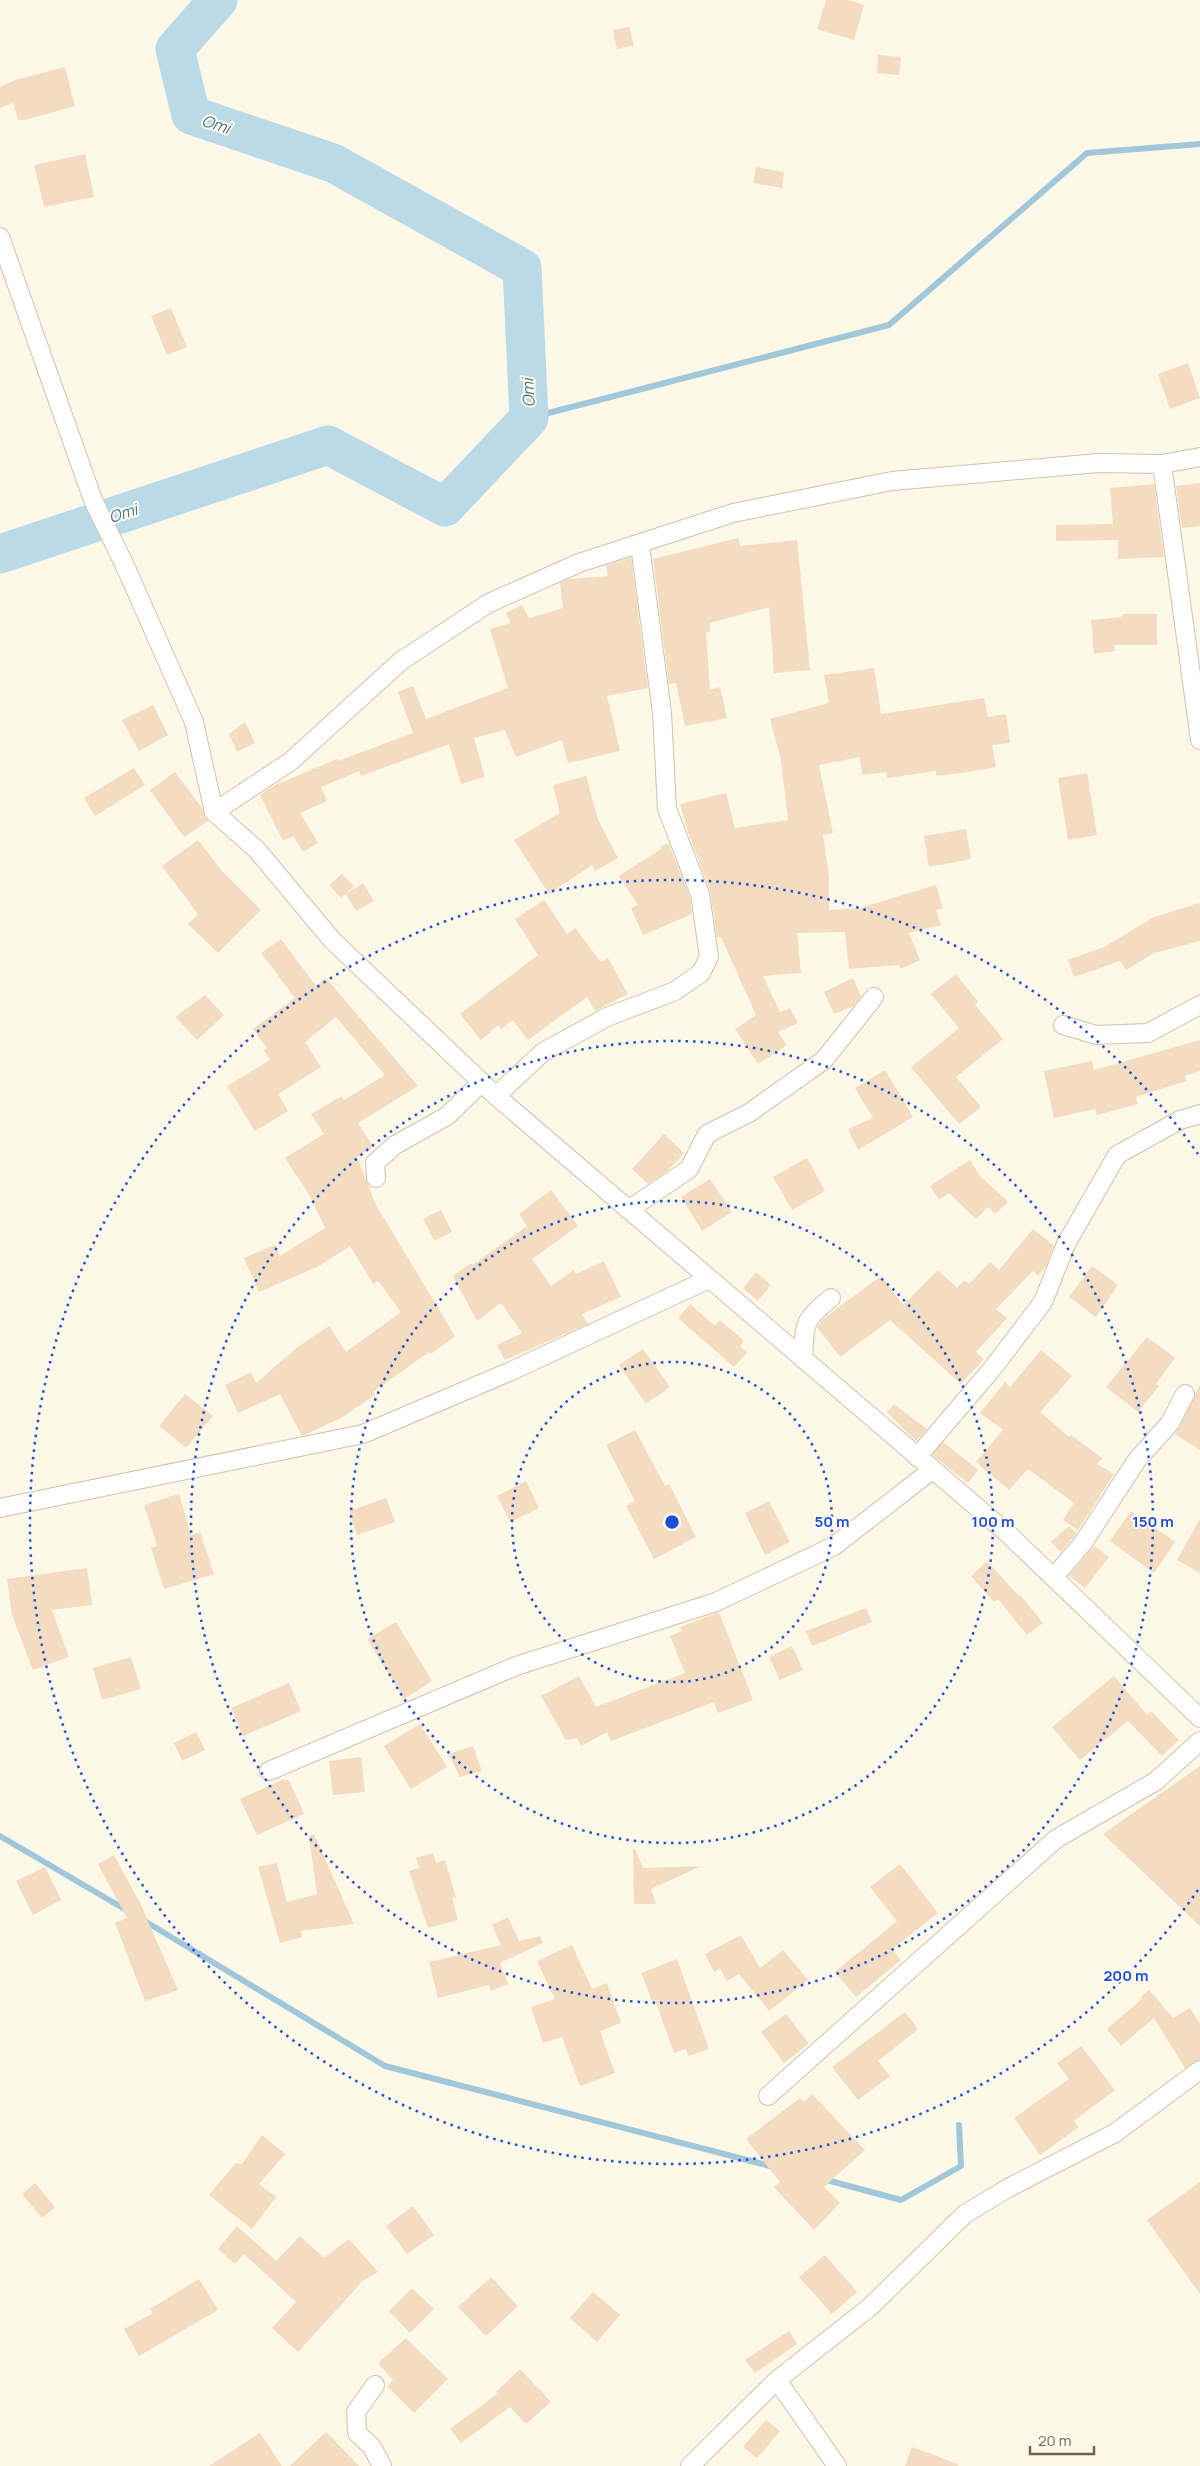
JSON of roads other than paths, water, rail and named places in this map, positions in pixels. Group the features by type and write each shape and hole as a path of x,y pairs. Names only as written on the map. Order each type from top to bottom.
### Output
{"street":[{"path":"0,237 93,500 126,568 194,722 214,812 256,850 332,940 496,1096 1006,1532 1200,1718"},
{"path":"214,812 291,761 401,661 489,603 579,563 640,545 733,513 892,481 1098,463 1162,464 1200,458"},
{"path":"1162,464 1200,740"},
{"path":"496,1096 543,1052 607,1017 675,992 701,973 708,956 700,894 667,810 662,714 640,545"},
{"path":"628,1210 689,1169 707,1134 749,1113 824,1060 874,998"},
{"path":"1063,1024 1096,1035 1148,1033 1200,1005"},
{"path":"376,1178 375,1162 395,1145 447,1116 482,1082"},
{"path":"917,1457 992,1369 1043,1302 1066,1244 1117,1155 1180,1120 1200,1114"},
{"path":"0,1508 363,1434 508,1372 709,1279"},
{"path":"803,1359 805,1326 810,1314 831,1298"},
{"path":"1054,1577 1084,1543 1137,1460 1170,1423 1186,1394"},
{"path":"269,1772 516,1666 716,1602 834,1546 932,1470"},
{"path":"768,2096 1056,1839 1156,1781 1200,1740"},
{"path":"690,2466 777,2380 870,2307 965,2214 1010,2187 1115,2133 1200,2070"},
{"path":"777,2380 837,2466"},
{"path":"375,2385 356,2412 357,2433 372,2447 382,2466"}],"waterway":[{"name":"Omi","path":"0,554 328,445 445,507 529,418 522,268 333,163 191,115 175,49 218,0"},
{"path":"529,418 889,325 1087,153 1200,144"},
{"path":"0,1836 128,1911"},
{"path":"143,1920 385,2066 774,2167"},
{"path":"823,2179 901,2200 961,2166 959,2125"}]}
